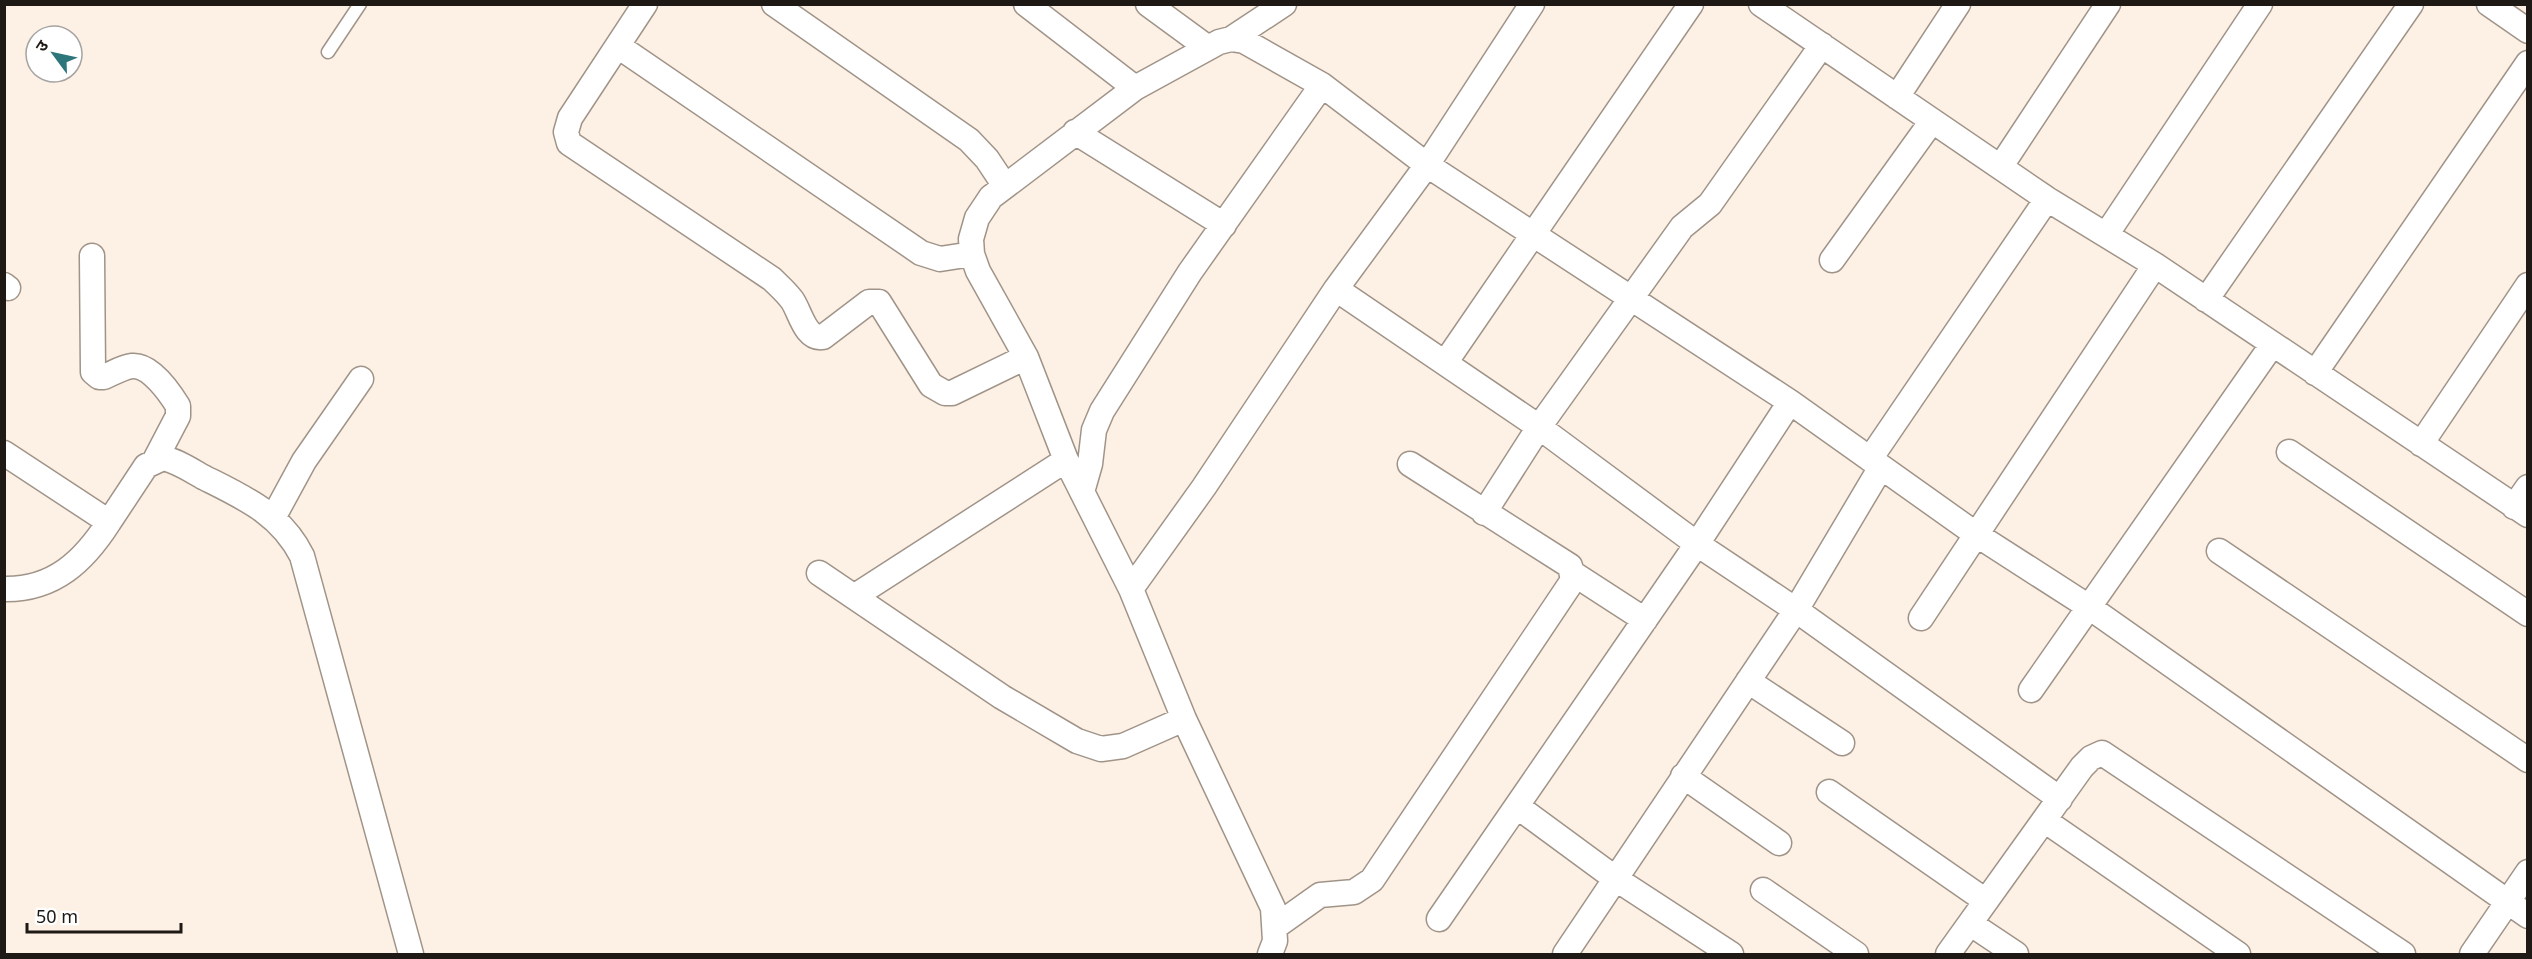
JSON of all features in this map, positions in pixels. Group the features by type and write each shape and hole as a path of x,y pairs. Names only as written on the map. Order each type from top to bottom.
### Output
{"street":[{"path":"645,4 570,118 566,132 569,143 772,279 792,300 811,335 823,337 857,309 869,302 879,302 931,386 945,393 952,393 1026,357"},
{"path":"774,4 969,140 987,159 1005,186"},
{"path":"1026,4 1135,88"},
{"path":"1148,4 1208,48"},
{"path":"1270,954 1275,941 1273,908 1184,719 1131,589 1066,460 1026,357 978,271 972,254 971,239 977,218 991,197 1075,132 1135,88 1208,48 1231,39 1284,4"},
{"path":"1131,589 1204,487 1336,289 1427,165 1532,4"},
{"path":"1445,363 1535,235 1690,4"},
{"path":"1761,4 1792,12 1822,45 2047,199 2155,265 2421,444 2523,503"},
{"path":"1897,97 1958,4"},
{"path":"2001,166 2108,4"},
{"path":"2106,235 2260,4"},
{"path":"2206,300 2410,4"},
{"path":"2489,4 2528,31"},
{"path":"1231,39 1244,41 1322,85 1427,165 1790,402 1977,535 2089,607 2528,916"},
{"path":"1484,513 1539,428 1682,227 1710,204 1822,45"},
{"path":"618,46 921,253 940,259 972,254"},
{"path":"2315,373 2528,63"},
{"path":"1082,492 1090,464 1094,430 1102,411 1190,272 1322,85"},
{"path":"1832,260 1932,121"},
{"path":"1075,132 1224,225"},
{"path":"1565,954 1796,610 1876,463 2047,199"},
{"path":"4,589 27,588 78,564 135,481 155,460 178,416 178,406 150,373 140,367 133,366 104,377 95,375 92,371 92,256"},
{"path":"1921,618 2155,265"},
{"path":"2421,444 2528,285"},
{"path":"1336,289 1539,428 1697,544 1796,610 2060,799"},
{"path":"2031,690 2272,345"},
{"path":"273,518 304,461 361,379"},
{"path":"1439,919 1697,544 1790,402"},
{"path":"2289,452 2528,614"},
{"path":"4,453 108,522"},
{"path":"155,460 171,460 254,503 273,518 293,539 302,556 411,954"},
{"path":"855,596 1066,460"},
{"path":"1410,464 1570,566 1574,574 1645,620"},
{"path":"2219,550 2528,760"},
{"path":"819,573 1002,697 1088,747 1107,749 1123,746 1184,719"},
{"path":"1275,927 1320,894 1354,892 1372,880 1570,587 1574,574"},
{"path":"1748,681 1842,743"},
{"path":"1948,954 2091,758 2102,753 2110,755 2403,954"},
{"path":"1683,776 1779,843"},
{"path":"1829,792 1986,901"},
{"path":"1518,807 1616,879 1731,954"},
{"path":"2044,820 2238,954"},
{"path":"2472,954 2528,872"},
{"path":"1763,890 1856,954"},
{"path":"1971,924 2016,954"}],"lane":[{"path":"328,52 360,4"}]}
